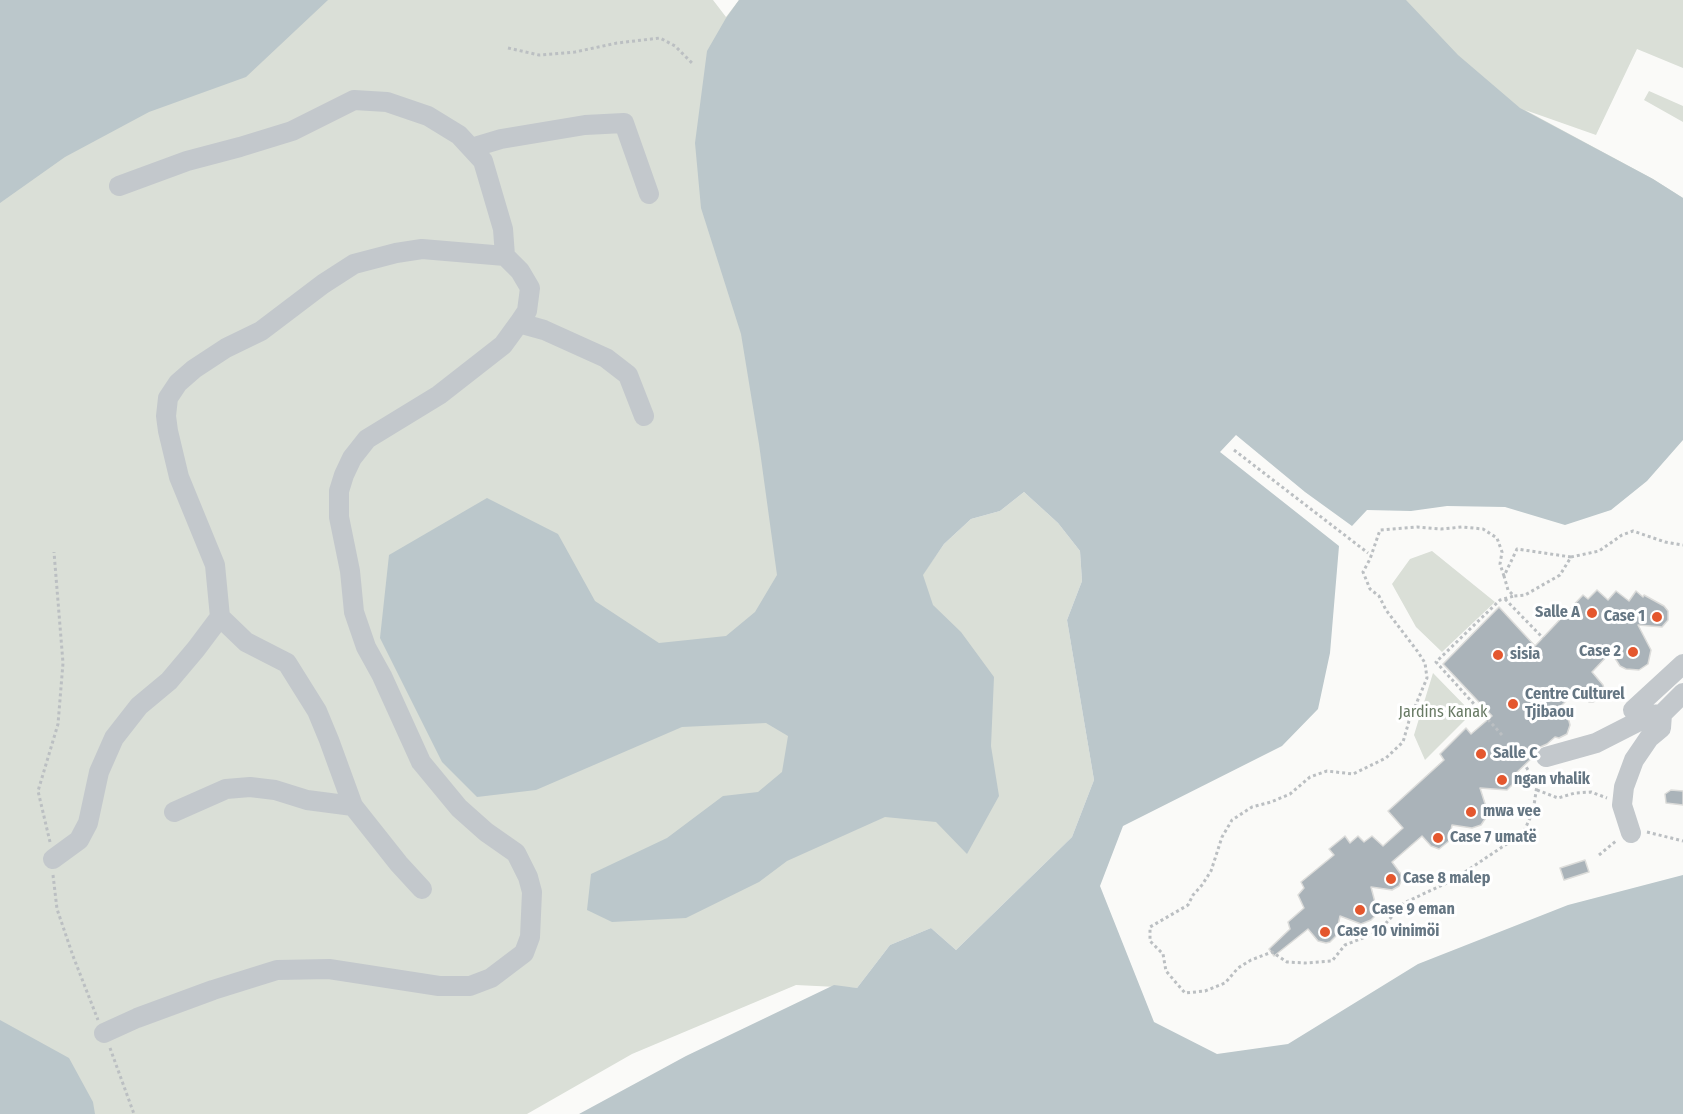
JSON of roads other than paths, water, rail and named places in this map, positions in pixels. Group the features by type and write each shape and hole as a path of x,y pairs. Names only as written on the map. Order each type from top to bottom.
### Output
{"lane":[{"path":"118,186 187,161 292,131 354,100 387,102 428,116 459,135 483,161 503,229 505,256"},
{"path":"471,148 501,139 585,125 624,123 649,194"},
{"path":"104,1033 137,1018 213,990 277,970 329,969 440,986 470,986 491,978 524,953 530,937 532,892 528,877 516,853 486,832 459,808 421,762 382,676 366,647 354,612 350,571 339,517 339,491 344,475 352,458 366,438 440,395 503,345 526,311 530,288 520,270 505,256 422,249 354,264 323,284 261,331 226,348 194,369 178,383 168,398 166,416 179,477 215,565 220,617 246,642 287,663 316,711 353,806 422,889"},
{"path":"519,323 544,330 606,358 628,375 644,416"},
{"path":"53,859 80,840 88,823 99,772 114,738 139,706 169,681 220,617"},
{"path":"1633,710 1683,664"},
{"path":"1546,758 1596,743 1651,715 1662,714 1683,693"},
{"path":"1631,833 1622,805 1624,787 1634,760 1649,738 1661,728 1662,714"},
{"path":"174,812 226,789 250,787 275,790 307,800 353,806"}],"place":[{"name":"Salle A","path":"1592,613"},
{"name":"Case 1","path":"1657,617"},
{"name":"Case 2","path":"1633,652"},
{"name":"sisia","path":"1498,655"},
{"name":"Centre Culturel Tjibaou","path":"1513,704"},
{"name":"Salle C","path":"1481,754"},
{"name":"ngan vhalik","path":"1502,780"},
{"name":"mwa vee","path":"1471,812"},
{"name":"Case 7 umatë","path":"1438,838"},
{"name":"Case 8 malep","path":"1391,879"},
{"name":"Case 9 eman","path":"1360,910"},
{"name":"Case 10 vinimöi","path":"1325,932"}],"park label":[{"name":"Jardins Kanak","path":"1443,713"}]}
